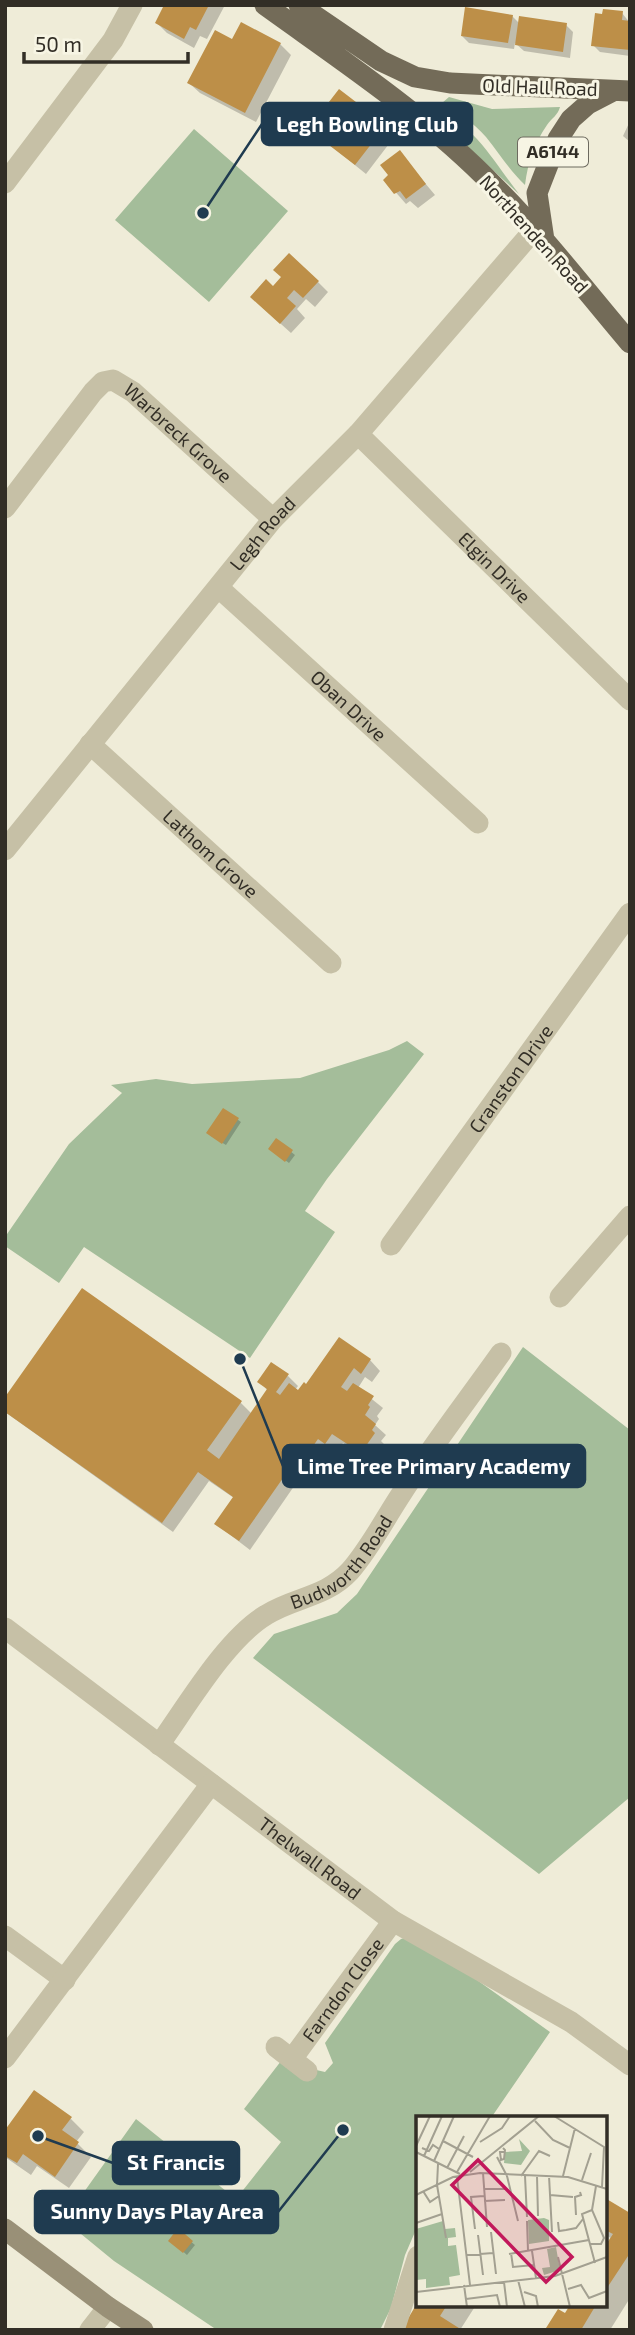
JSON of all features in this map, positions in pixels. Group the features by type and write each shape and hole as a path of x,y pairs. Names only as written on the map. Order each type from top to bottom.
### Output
{"main road":[{"name":"Northenden Road","path":"265,5 413,113 492,184 630,343"},
{"name":"Old Hall Road","path":"299,5 381,61 415,77 450,83 622,90"},
{"name":"A6144","path":"539,235 537,193 558,139 571,119 588,104 622,90"}],"street":[{"path":"5,183 113,40 132,5"},
{"name":"Legh Road","path":"5,850 273,519 358,434 539,235"},
{"name":"Warbreck Grove","path":"5,508 93,392 103,382 113,380 133,391 273,519"},
{"name":"Elgin Drive","path":"358,434 630,700"},
{"name":"Oban Drive","path":"219,589 478,823"},
{"name":"Lathom Grove","path":"90,744 331,964"},
{"name":"Cranston Drive","path":"391,1245 630,913"},
{"path":"560,1297 630,1216"},
{"name":"Budworth Road","path":"159,1745 230,1646 247,1630 266,1614 321,1593 348,1573 501,1353"},
{"name":"Thelwall Road","path":"5,1628 393,1921 570,2022 630,2065"},
{"path":"5,2058 211,1784"},
{"name":"Farndon Close","path":"292,2059 393,1921"},
{"path":"5,1936 65,1980"},
{"path":"5,2229 143,2330"},
{"path":"394,2330 416,2262"},
{"path":"90,2330 108,2306"}],"green space":[{"path":"449,97 492,109 560,107 535,146 525,185 481,132 442,103"},
{"path":"436,110 461,124 472,134 519,194 433,115"},
{"path":"194,129 288,211 209,302 115,220"},
{"path":"407,1041 424,1054 305,1211 335,1232 250,1358 84,1247 59,1283 5,1246 5,1237 69,1144 122,1093 111,1085 156,1079 192,1084 300,1078 389,1050"},
{"path":"523,1347 630,1430 630,1797 539,1874 253,1658 274,1634 337,1613 357,1594"},
{"path":"410,1936 418,1938 550,2032 492,2116 416,2116 416,2230 405,2255 391,2308 380,2330 217,2330 114,2261 64,2220 136,2119 236,2199 281,2142 244,2109 288,2052 312,2069 325,2072 333,2063 325,2043 401,1939"}],"building":[{"path":"164,5 209,5 196,30 190,27 184,39 155,23"},
{"path":"465,7 513,15 508,43 461,36"},
{"path":"603,9 623,11 622,20 630,21 630,50 591,46 595,13 602,14"},
{"path":"519,16 567,23 563,52 515,45"},
{"path":"241,22 281,43 245,113 187,83 215,30 232,39"},
{"path":"339,89 386,125 355,165 308,129"},
{"path":"400,150 426,184 406,199 400,191 394,194 383,180 388,175 380,165"},
{"path":"289,253 319,281 303,298 294,290 287,298 296,306 280,324 250,297 266,279 273,286 281,277 273,270"},
{"path":"223,1108 239,1118 222,1144 206,1133"},
{"path":"276,1138 293,1150 285,1162 268,1149"},
{"path":"82,1288 242,1401 207,1450 219,1459 267,1389 257,1382 271,1362 289,1374 276,1392 280,1395 289,1383 298,1390 304,1382 306,1384 339,1337 371,1359 361,1374 354,1368 341,1387 347,1391 353,1383 374,1396 365,1415 376,1424 372,1430 375,1433 361,1453 332,1434 325,1444 318,1439 306,1456 298,1450 287,1465 290,1468 239,1541 214,1524 233,1497 198,1472 162,1523 5,1412 5,1397"},
{"path":"34,2090 72,2117 62,2130 79,2142 55,2177 23,2154 17,2163 5,2156 5,2130"},
{"path":"607,2199 630,2213 630,2253 607,2288 607,2243 613,2234 607,2231"},
{"path":"178,2228 193,2241 183,2253 168,2241"},
{"path":"416,2305 446,2307 440,2316 462,2330 408,2330 403,2327"},
{"path":"569,2307 595,2307 581,2330 546,2328 558,2309 565,2313"}],"place":[{"name":"Legh Bowling Club","path":"203,213"},
{"name":"Lime Tree Primary Academy","path":"240,1359"},
{"name":"Sunny Days Play Area","path":"343,2130"},
{"name":"St Francis","path":"38,2136"}]}
